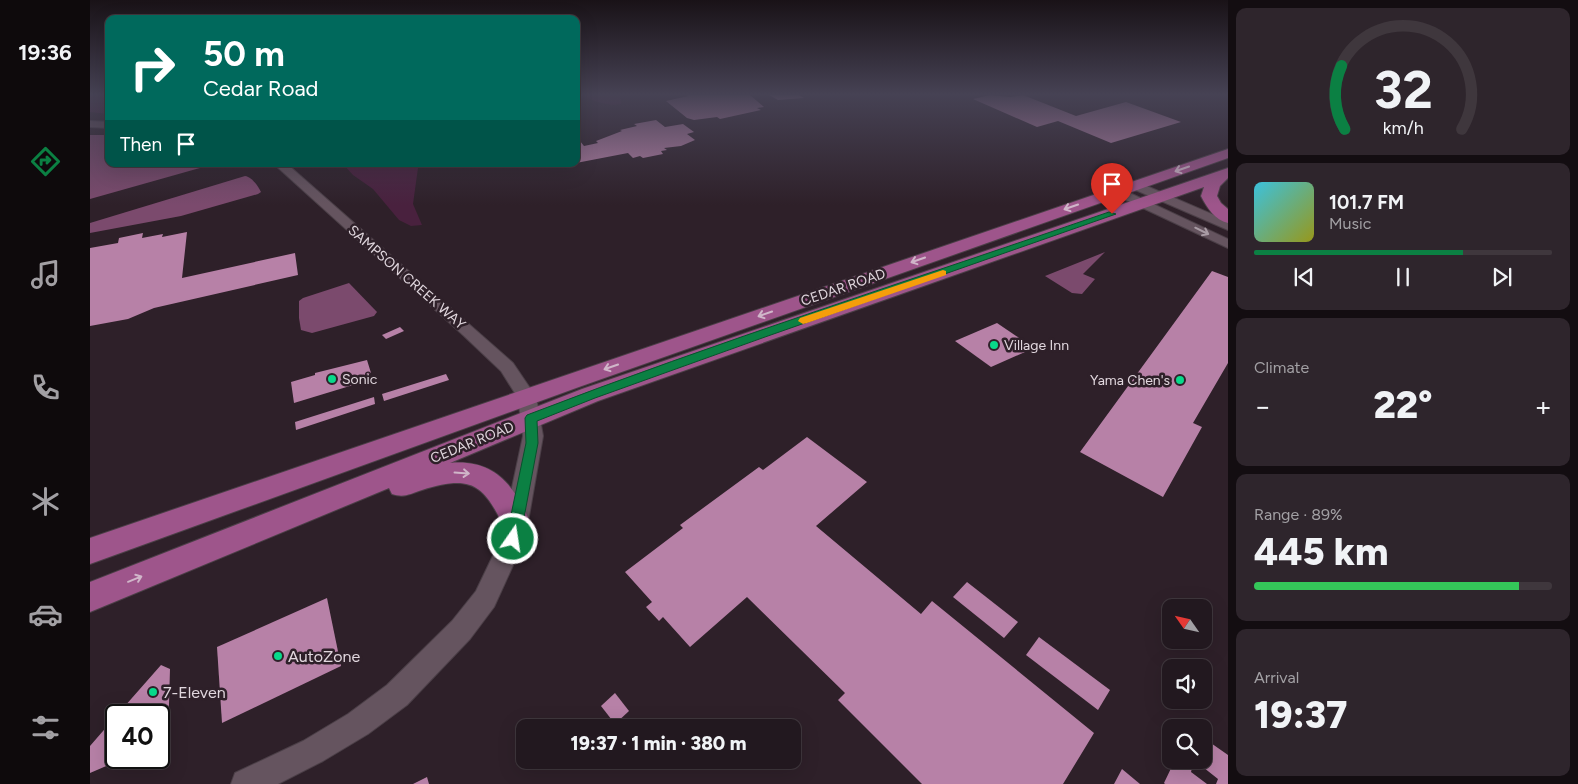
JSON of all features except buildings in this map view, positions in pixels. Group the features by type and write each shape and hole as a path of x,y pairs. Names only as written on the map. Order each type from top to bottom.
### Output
{"main road":[{"name":"CEDAR ROAD","path":"90,551 529,407 590,395 761,335 1140,194 1228,153"},
{"name":"CEDAR ROAD","path":"1140,194 1225,174"},
{"path":"1225,174 1212,185 1209,196 1214,206 1228,218"},
{"name":"CEDAR ROAD","path":"90,597 281,522 529,407"},
{"path":"281,522 387,492 425,478 456,472 472,474 490,483 505,499 517,524"}],"street":[{"name":"SAMPSON CREEK WAY","path":"283,167 507,367 529,407"},
{"path":"1140,194 1228,226"},
{"path":"1140,194 1228,244"},
{"path":"246,784 313,751 358,724 396,695 461,630 485,599 510,546 517,524 532,443 529,407"}],"shaded area":[{"path":"90,135 105,135 105,167 203,167 90,199"},
{"path":"346,167 419,167 413,204 422,225 411,226 399,220 373,189 353,175"},
{"path":"245,176 252,180 261,192 181,216 90,233 90,223"},
{"path":"1105,252 1083,274 1095,279 1082,294 1072,293 1045,276"},
{"path":"349,283 377,312 374,316 312,333 301,330 299,301"}],"slow traffic":[{"path":"803,321 943,273"}],"place":[{"name":"Village Inn","path":"994,345"},
{"name":"Sonic","path":"332,379"},
{"name":"Yama Chen's","path":"1180,380"},
{"name":"AutoZone","path":"278,656"},
{"name":"7-Eleven","path":"153,692"}],"route":[{"path":"513,539 532,443 531,418 590,395 1112,214"}]}
